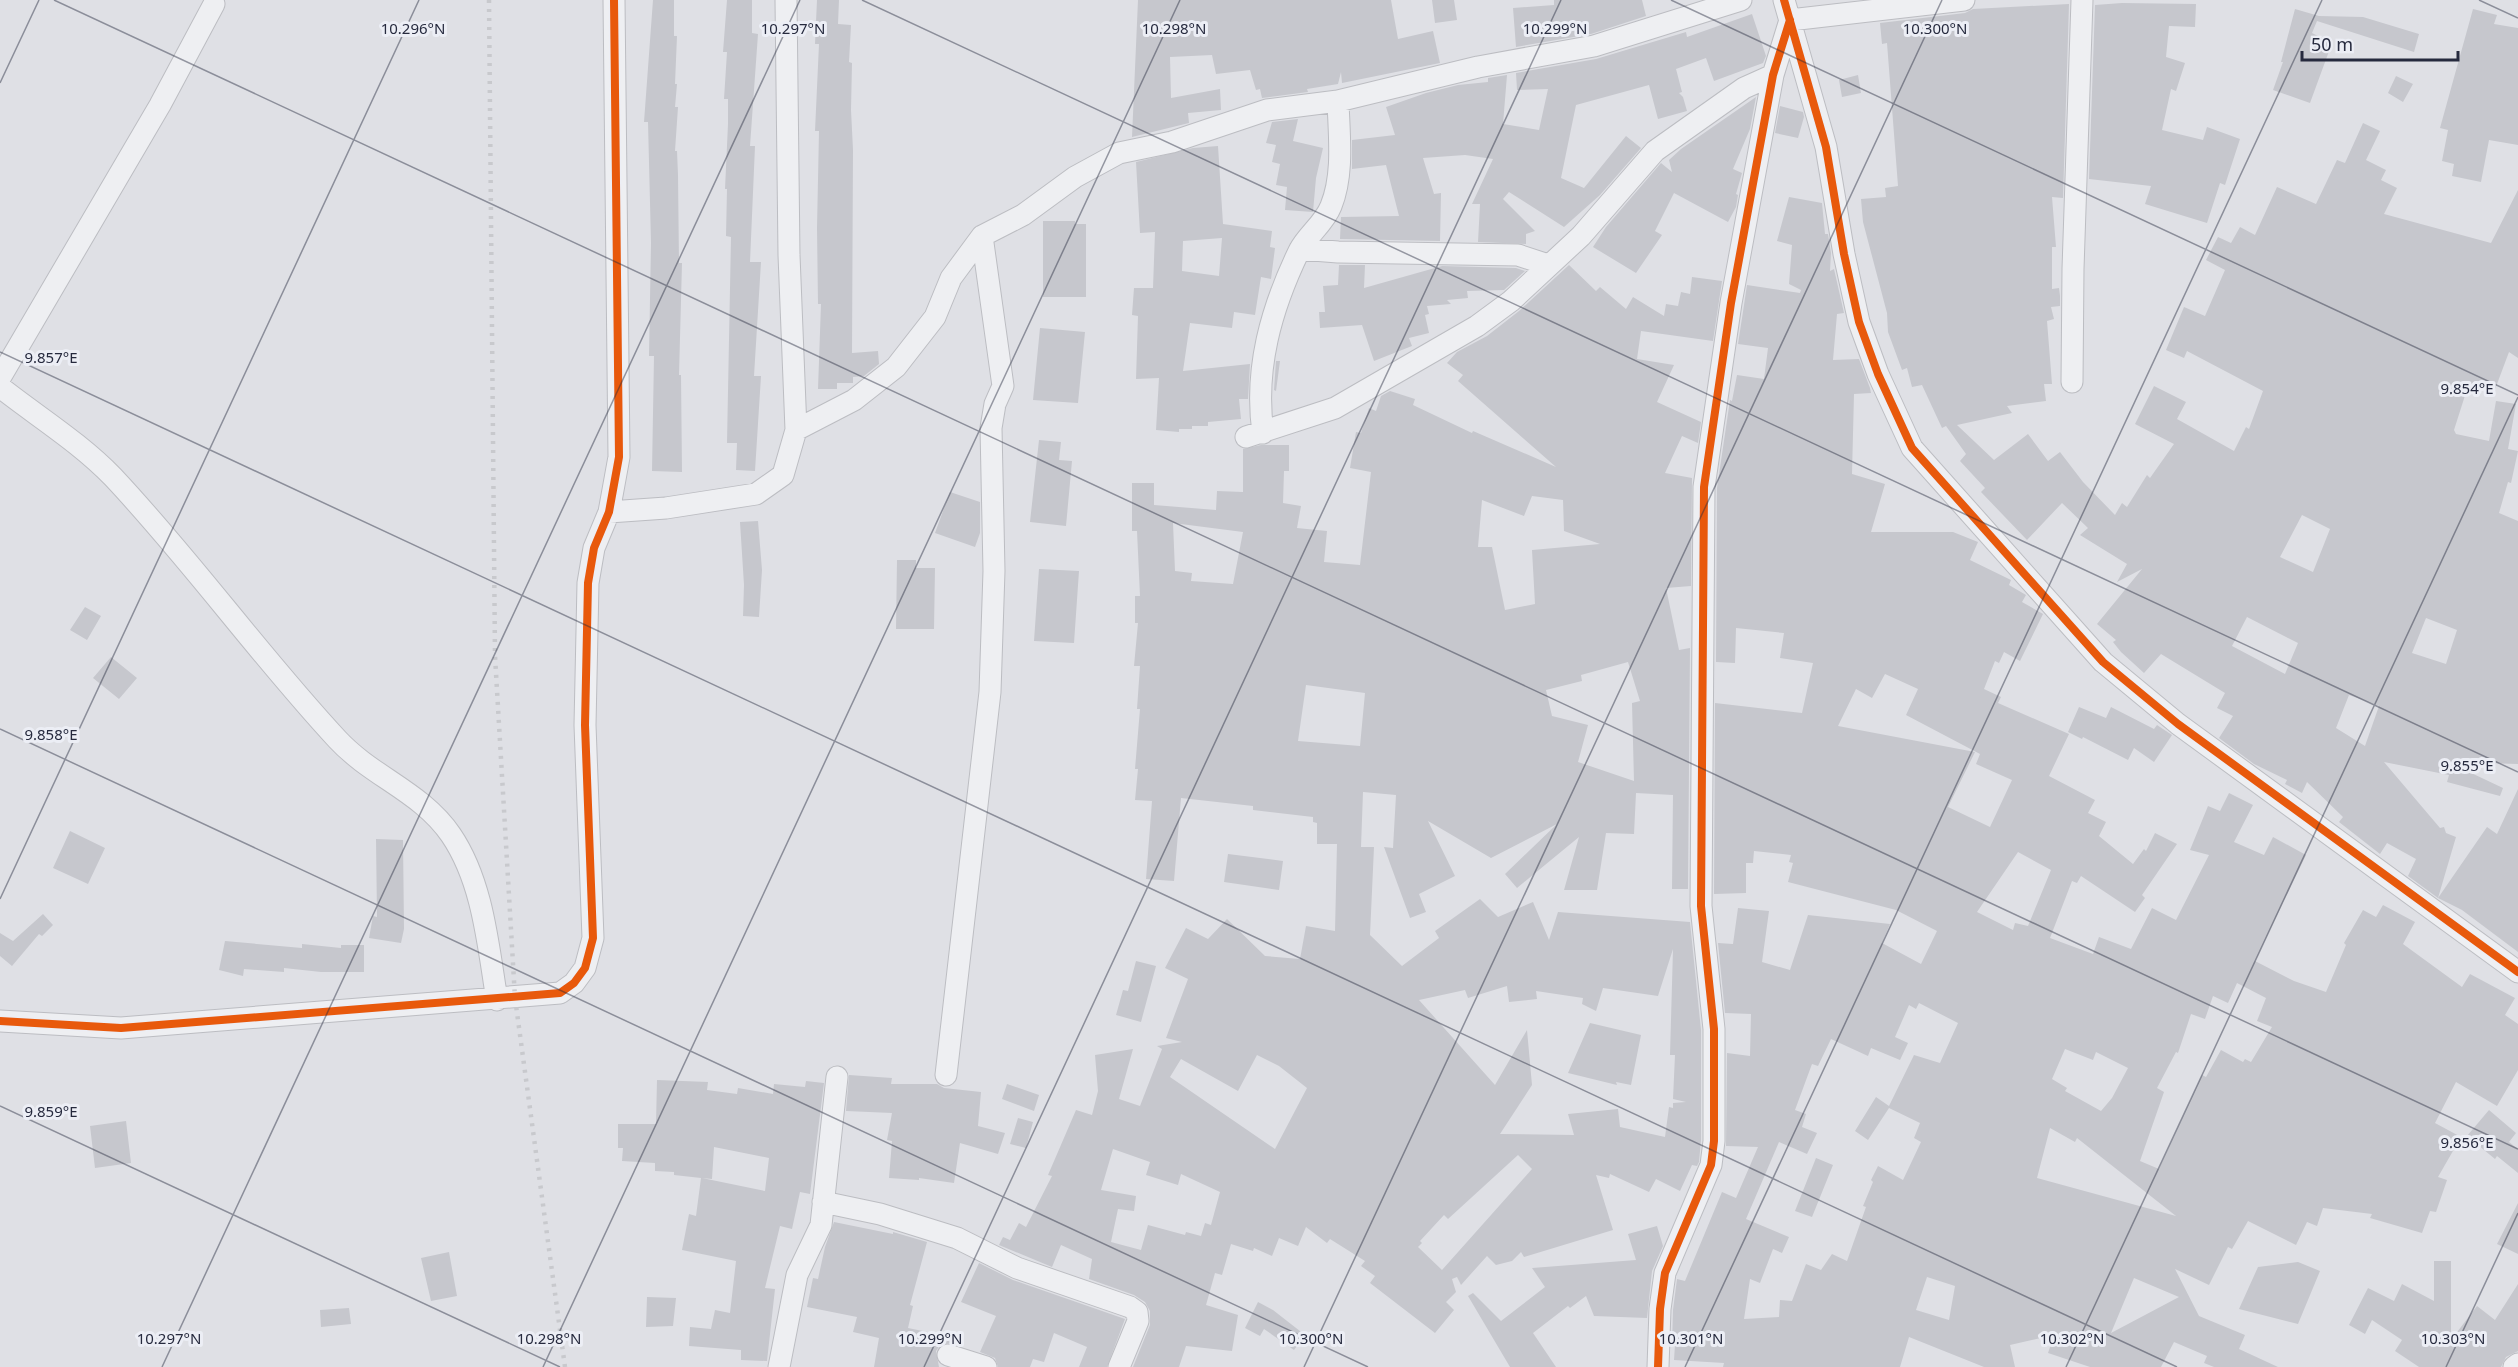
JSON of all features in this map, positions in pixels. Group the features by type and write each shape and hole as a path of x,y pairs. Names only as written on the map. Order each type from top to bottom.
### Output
{"street":[{"path":"0,1021 121,1028 497,1000 560,993 574,983 585,968 593,938 585,725 588,583 594,548 609,512 619,457 614,0"},
{"path":"609,512 666,507 756,494 783,475 796,430 789,255 786,0"},
{"path":"796,430 854,400 896,367 935,317 951,278 982,236 1023,215 1075,177 1119,153 1172,142 1267,110 1338,101 1478,67 1594,46 1742,0"},
{"path":"1787,10 1964,0"},
{"path":"2072,382 2073,269 2082,0"},
{"path":"0,378 160,105 214,4"},
{"path":"1658,1367 1660,1309 1665,1273 1710,1165 1714,1141 1714,1029 1701,906 1704,487 1731,303 1787,10"},
{"path":"1787,10 1826,147 1844,254 1859,322 1878,374 1912,448 2103,662 2178,724 2518,972"},
{"path":"1338,101 1340,161 1331,207 1319,227 1300,249 1273,311 1263,354 1254,435 1335,408 1467,332 1511,301 1581,236 1655,150 1744,88 1773,75"},
{"path":"946,1075 990,692 994,571 991,428 1003,386 982,236"},
{"path":"1300,249 1338,252 1518,255 1548,265"},
{"path":"0,387 59,428 112,477 220,599 338,741 370,769 408,791 434,813 452,836 475,885 497,1000"},
{"path":"779,1367 797,1275 821,1225 833,1139 837,1077"},
{"path":"823,1202 880,1214 957,1238 1017,1268 1130,1307 1137,1312 1138,1321 1119,1367"},
{"path":"948,1355 986,1367"},
{"path":"2514,1367 2518,1364"}],"building":[{"path":"653,0 674,0 674,36 677,36 675,107 678,107 675,151 677,151 678,175 679,263 682,263 679,375 681,375 682,472 652,471 654,356 649,356 651,243 648,122 644,122"},
{"path":"727,0 752,0 752,33 758,34 750,146 755,146 750,262 761,262 754,376 761,376 755,471 736,470 737,443 727,443 731,237 726,236 728,99 724,99 727,52 723,52"},
{"path":"817,0 839,0 838,24 851,25 849,62 852,63 853,150 852,353 878,351 879,364 864,376 853,377 853,383 837,383 837,389 818,389 821,304 818,304 817,228 819,131 815,131 819,44 815,44"},
{"path":"1138,0 1391,0 1398,39 1433,31 1440,63 1342,83 1341,72 1338,84 1307,89 1308,92 1262,98 1260,89 1256,90 1250,70 1216,74 1212,55 1170,57 1171,98 1220,89 1221,110 1188,113 1189,123 1132,137"},
{"path":"1432,0 1454,0 1457,20 1435,23"},
{"path":"1554,0 1642,0 1646,16 1591,34 1516,47 1513,8 1554,5"},
{"path":"2069,4 2063,198 2052,197 2056,247 2052,247 2052,289 2059,288 2060,306 2051,307 2054,319 2047,321 2052,384 2044,384 2046,401 2007,406 2012,413 1957,425 1994,460 2028,434 2048,461 2060,452 2083,482 2115,515 2122,503 2127,507 2147,475 2150,478 2174,444 2135,424 2154,386 2186,402 2177,419 2234,451 2246,427 2249,429 2263,391 2187,351 2184,358 2166,350 2184,307 2205,316 2225,270 2206,260 2218,237 2231,243 2240,227 2255,235 2277,187 2316,204 2337,160 2345,163 2363,123 2380,131 2366,160 2386,170 2381,180 2397,188 2384,214 2491,243 2518,190 2518,358 2509,352 2494,392 2469,383 2454,430 2456,434 2489,441 2496,401 2516,404 2508,449 2518,451 2511,483 2508,482 2499,513 2518,521 2518,764 2448,762 2503,788 2500,796 2447,782 2449,775 2384,762 2440,828 2444,827 2446,833 2456,837 2438,898 2408,876 2416,859 2387,843 2380,854 2339,822 2343,817 2307,782 2302,793 2285,784 2287,780 2254,764 2219,738 2233,716 2217,708 2225,693 2161,654 2144,673 2121,652 2113,642 2116,640 2097,624 2142,569 2117,582 2127,564 2080,535 2088,528 2062,503 2027,540 1981,492 1985,488 1960,461 1966,454 1946,426 1942,428 1922,385 1912,387 1907,368 1902,370 1888,332 1887,313 1863,222 1861,199 1886,197 1885,188 1898,186 1887,43 1882,44 1880,23 1965,13 1973,9","holes":["2302,515 2330,529 2313,572 2280,557","2247,617 2298,643 2285,674 2232,646","2426,618 2457,630 2446,664 2412,653","2349,695 2379,706 2365,746 2336,728"]},
{"path":"2196,4 2195,27 2169,26 2166,57 2185,63 2176,91 2171,89 2162,130 2203,140 2207,127 2240,139 2225,185 2220,183 2207,223 2145,204 2151,186 2089,179 2095,5"},
{"path":"2295,9 2319,16 2363,17 2419,34 2414,52 2317,21 2312,33 2332,43 2310,103 2273,90 2283,62 2281,62"},
{"path":"2473,9 2497,15 2494,24 2518,28 2518,145 2489,140 2481,182 2452,176 2454,164 2442,161 2448,130 2440,128"},
{"path":"1752,14 1766,56 1763,63 1714,81 1706,58 1676,69 1682,92 1679,93 1683,97 1687,111 1658,119 1649,85 1576,105 1561,178 1584,188 1626,136 1641,148 1600,195 1564,227 1509,192 1503,199 1535,231 1526,234 1526,244 1478,242 1480,204 1472,204 1493,159 1465,155 1423,158 1434,194 1441,193 1440,241 1340,239 1341,217 1399,216 1386,165 1352,169 1352,140 1395,135 1386,107 1426,93 1458,85 1488,82 1488,78 1507,75 1503,124 1539,130 1548,89 1517,90 1516,73 1596,59 1686,32 1687,37"},
{"path":"1858,75 1861,93 1842,97 1839,80"},
{"path":"2396,76 2413,84 2403,102 2388,93"},
{"path":"1756,97 1750,129 1733,169 1742,173 1736,194 1738,195 1736,207 1728,222 1674,193 1655,231 1662,235 1636,273 1593,247 1606,227 1661,163 1672,172 1669,160 1681,149"},
{"path":"1780,106 1803,112 1804,117 1798,138 1775,133"},
{"path":"1298,119 1293,141 1323,148 1316,178 1313,212 1285,210 1287,187 1276,185 1280,164 1272,162 1276,145 1266,143 1272,122"},
{"path":"1218,146 1223,224 1272,231 1270,247 1275,248 1271,279 1261,277 1255,315 1234,312 1232,328 1190,323 1183,371 1250,364 1248,399 1239,399 1241,419 1208,422 1208,426 1192,426 1192,429 1179,429 1179,432 1156,430 1159,378 1136,379 1138,316 1132,315 1134,288 1153,288 1155,232 1140,233 1136,162 1193,148","holes":["1222,238 1219,276 1182,271 1183,241"]},
{"path":"1789,197 1822,203 1825,234 1828,234 1831,253 1830,271 1834,269 1844,313 1837,314 1833,360 1859,359 1871,393 1854,394 1852,474 1885,484 1871,532 1953,532 1978,542 1970,560 2011,580 2009,585 2026,595 2022,602 2043,614 2020,661 2004,652 1999,663 1995,661 1984,689 2001,697 1998,703 2069,734 2049,776 2095,800 2088,813 2106,822 2099,836 2133,864 2144,849 2146,851 2155,833 2177,844 2142,895 2145,898 2135,912 2081,876 2077,883 2072,881 2050,938 2093,954 2099,937 2131,949 2152,908 2176,920 2209,855 2190,850 2208,806 2220,811 2229,793 2253,805 2234,842 2264,855 2273,837 2306,855 2255,961 2294,981 2326,992 2346,945 2344,943 2363,910 2376,917 2383,905 2415,922 2403,944 2462,987 2470,974 2515,998 2505,1015 2518,1024 2518,1070 2497,1106 2456,1082 2435,1123 2461,1137 2438,1177 2447,1180 2436,1212 2430,1211 2422,1233 2370,1218 2372,1214 2323,1208 2317,1226 2307,1222 2296,1245 2248,1221 2232,1249 2228,1247 2209,1285 2175,1269 2199,1316 2245,1335 2239,1349 2278,1367 2214,1367 2204,1363 2207,1356 2174,1342 2161,1367 2090,1367 2048,1353 2054,1335 2010,1345 2015,1367 1984,1367 1909,1337 1900,1367 1723,1367 1724,1363 1674,1360 1673,1310 1677,1279 1685,1281 1722,1192 1736,1198 1758,1147 1726,1146 1727,1053 1750,1056 1751,1014 1725,1013 1718,943 1733,944 1738,908 1769,911 1762,962 1790,970 1808,915 1890,924 1882,943 1921,964 1937,931 1896,910 1788,882 1793,863 1789,862 1791,855 1754,851 1753,863 1746,863 1746,893 1714,894 1715,703 1802,713 1813,663 1780,658 1784,633 1736,628 1735,663 1716,662 1717,488 1730,400 1732,401 1737,375 1764,379 1768,348 1738,344 1747,285 1800,293 1801,290 1789,284 1792,245 1777,241","holes":["1885,674 1918,689 1906,715 1980,754 1976,764 2012,780 1990,827 1948,807 1975,752 1838,726 1856,689 1872,698","2018,852 2051,870 2028,926 2015,923 2013,930 1977,912","2237,983 2266,998 2257,1021 2272,1027 2251,1062 2245,1059 2243,1062 2221,1050 2206,1077 2202,1075 2159,1169 2140,1161 2164,1092 2157,1088 2176,1052 2178,1053 2191,1014 2205,1019 2213,996 2228,1003","1919,1003 1958,1023 1940,1063 1914,1055 1889,1106 1876,1097 1855,1131 1868,1140 1889,1108 1920,1123 1914,1138 1921,1142 1903,1180 1878,1166 1871,1180 1873,1182 1863,1206 1866,1207 1847,1261 1832,1254 1821,1270 1806,1264 1792,1301 1780,1300 1779,1317 1744,1319 1750,1279 1760,1283 1773,1249 1782,1253 1789,1237 1746,1219 1779,1142 1807,1154 1817,1133 1802,1127 1806,1114 1795,1110 1812,1064 1818,1066 1831,1039 1868,1056 1871,1048 1900,1060 1908,1043 1895,1037 1909,1005 1916,1009","2065,1049 2093,1060 2096,1052 2128,1068 2112,1098 2101,1111 2065,1091 2067,1088 2052,1079","2050,1128 2075,1142 2077,1138 2176,1216 2037,1178","1927,1277 1955,1286 1949,1320 1916,1310","2134,1278 2179,1297 2111,1333"]},
{"path":"1043,221 1075,221 1075,224 1086,224 1086,297 1043,297"},
{"path":"1339,265 1365,265 1364,288 1442,266 1516,268 1525,271 1504,290 1467,291 1468,298 1447,300 1451,304 1427,306 1429,314 1425,315 1429,333 1409,338 1412,346 1374,361 1362,325 1320,328 1319,312 1325,312 1323,286 1338,285"},
{"path":"1569,265 1596,291 1600,287 1626,309 1633,297 1664,316 1666,304 1678,306 1681,292 1690,294 1692,277 1722,281 1713,341 1641,331 1637,359 1674,365 1657,402 1701,422 1698,443 1682,436 1665,473 1692,478 1691,586 1666,588 1679,650 1690,648 1688,889 1672,889 1673,795 1636,793 1634,834 1606,833 1597,890 1564,890 1579,837 1517,888 1505,874 1557,824 1491,858 1428,821 1455,876 1419,894 1426,912 1410,918 1384,847 1393,848 1396,795 1363,792 1361,847 1374,847 1370,935 1402,966 1439,938 1435,931 1480,899 1498,917 1533,902 1549,940 1558,912 1690,922 1701,1030 1699,1162 1697,1166 1692,1165 1680,1191 1656,1179 1649,1192 1610,1174 1609,1178 1596,1175 1613,1230 1524,1257 1521,1252 1512,1261 1496,1265 1487,1256 1461,1285 1457,1277 1452,1279 1456,1292 1446,1302 1454,1310 1435,1333 1370,1283 1375,1276 1361,1266 1365,1261 1330,1239 1327,1243 1306,1227 1298,1246 1279,1238 1272,1256 1254,1248 1253,1251 1231,1244 1222,1275 1215,1273 1206,1305 1238,1315 1232,1351 1186,1346 1179,1367 1133,1367 1150,1325 1150,1311 1145,1302 1134,1295 1089,1279 1092,1259 1061,1245 1052,1267 999,1245 1003,1237 1010,1240 1019,1223 1026,1227 1052,1176 1048,1175 1076,1110 1092,1115 1098,1091 1095,1055 1133,1049 1119,1099 1140,1106 1162,1049 1157,1046 1182,1042 1166,1038 1188,979 1165,968 1186,928 1208,939 1227,919 1265,956 1300,959 1306,926 1335,931 1337,844 1317,844 1317,823 1313,822 1313,817 1253,810 1253,806 1181,798 1174,881 1146,879 1152,801 1135,800 1138,769 1135,769 1140,709 1137,709 1140,666 1134,666 1138,623 1135,623 1135,596 1140,596 1137,531 1132,531 1132,483 1154,483 1154,505 1216,510 1217,491 1243,492 1243,449 1261,445 1289,445 1289,471 1284,471 1283,503 1301,506 1297,528 1327,531 1324,562 1360,565 1371,472 1350,468 1356,432 1361,433 1369,408 1376,411 1381,396 1390,391 1415,399 1413,405 1472,433 1473,431 1556,467 1458,381 1463,375 1447,363 1457,352 1487,336 1519,311","holes":["1532,496 1563,500 1564,531 1600,544 1532,550 1535,604 1505,610 1492,547 1478,547 1482,500 1524,516","1173,523 1243,532 1233,584 1191,581 1192,573 1175,571","1628,662 1640,701 1632,703 1634,781 1578,762 1588,725 1552,716 1546,690 1582,681 1581,675","1306,685 1365,693 1360,746 1298,741","1673,949 1670,1055 1675,1055 1673,1099 1686,1102 1673,1103 1673,1108 1669,1107 1665,1137 1620,1127 1618,1109 1568,1114 1574,1135 1500,1134 1532,1085 1527,1030 1495,1085 1419,1000 1465,990 1468,998 1507,986 1509,1002 1537,999 1536,991 1583,998 1582,1004 1596,1011 1603,988 1658,996","1257,1055 1279,1066 1307,1088 1275,1149 1170,1077 1181,1059 1238,1091","1113,1149 1150,1162 1146,1175 1178,1185 1181,1174 1220,1192 1211,1225 1205,1223 1201,1236 1186,1232 1185,1235 1148,1225 1141,1250 1111,1242 1118,1209 1134,1211 1136,1196 1101,1190","1518,1155 1532,1169 1442,1270 1418,1247 1422,1243 1420,1241 1444,1215 1448,1219"]},
{"path":"1040,328 1085,332 1078,403 1033,400"},
{"path":"1276,361 1280,361 1276,391 1274,390"},
{"path":"1039,440 1061,442 1059,460 1072,461 1066,526 1030,522"},
{"path":"950,492 980,502 980,533 975,547 935,533"},
{"path":"758,521 762,570 759,617 743,616 744,585 740,522"},
{"path":"897,560 916,560 916,568 935,568 934,629 896,629"},
{"path":"1039,569 1079,571 1074,643 1034,641"},
{"path":"85,607 101,616 87,640 70,630"},
{"path":"111,657 137,678 119,699 93,678"},
{"path":"2079,707 2106,718 2111,707 2154,729 2157,725 2172,735 2154,762 2134,748 2128,760 2083,737 2082,739 2068,732"},
{"path":"2518,789 2518,952 2462,910 2438,898 2487,827 2497,834"},
{"path":"70,831 105,848 88,884 53,868"},
{"path":"376,839 403,840 404,929 401,943 369,938 373,916 377,917"},
{"path":"1228,854 1283,861 1279,890 1224,882"},
{"path":"43,914 53,925 42,936 39,934 12,966 0,956 0,933 13,941"},
{"path":"225,941 302,948 302,944 341,948 341,945 364,945 364,972 321,972 284,968 284,972 244,969 243,976 219,970"},
{"path":"1136,961 1156,966 1141,1022 1116,1015 1123,990 1128,991"},
{"path":"1590,1023 1641,1035 1631,1085 1616,1082 1617,1085 1568,1073"},
{"path":"849,1075 892,1078 891,1084 937,1084 944,1088 981,1092 978,1126 1005,1133 998,1154 960,1143 954,1183 919,1178 919,1180 889,1178 892,1141 887,1140 892,1113 846,1111"},
{"path":"657,1080 708,1082 707,1090 737,1094 738,1088 773,1094 774,1084 805,1087 806,1081 824,1083 810,1194 800,1192 792,1229 780,1226 765,1288 775,1289 767,1361 741,1360 741,1350 689,1346 690,1327 711,1329 715,1310 730,1313 736,1261 682,1250 689,1214 696,1216 701,1178 674,1175 674,1172 655,1171 655,1163 622,1161 623,1148 618,1148 618,1124 656,1124","holes":["714,1147 769,1158 765,1191 702,1178 712,1179"]},
{"path":"1007,1084 1039,1095 1034,1111 1002,1099"},
{"path":"2489,1110 2516,1133 2509,1142 2518,1149 2518,1173 2497,1156 2495,1159 2467,1136"},
{"path":"1018,1118 1033,1122 1026,1148 1010,1144"},
{"path":"126,1121 131,1163 95,1168 90,1126"},
{"path":"1816,1158 1833,1165 1812,1217 1795,1211"},
{"path":"2518,1203 2518,1254 2497,1244"},
{"path":"834,1222 893,1234 893,1232 927,1242 910,1305 913,1306 908,1328 952,1337 950,1343 940,1345 936,1351 939,1367 874,1367 879,1338 853,1332 857,1317 807,1307 813,1278 818,1279 825,1247"},
{"path":"1657,1226 1663,1246 1652,1271 1647,1318 1594,1316 1586,1296 1570,1308 1568,1306 1533,1333 1556,1367 1510,1367 1468,1296 1473,1293 1501,1321 1545,1287 1532,1268 1636,1260 1628,1234"},
{"path":"449,1252 457,1296 431,1301 421,1258"},
{"path":"2434,1261 2451,1261 2451,1340 2477,1306 2495,1320 2518,1284 2518,1351 2506,1357 2501,1367 2419,1367 2395,1351 2402,1340 2372,1320 2365,1334 2349,1325 2368,1288 2394,1301 2402,1284 2434,1301"},
{"path":"2298,1262 2320,1271 2298,1324 2239,1309 2258,1267"},
{"path":"979,1263 1013,1280 1125,1319 1107,1367 1079,1367 1087,1347 1054,1333 1044,1362 1033,1359 1030,1367 998,1367 995,1358 980,1352 996,1316 961,1302"},
{"path":"647,1297 676,1298 673,1326 646,1327"},
{"path":"1258,1302 1273,1310 1305,1335 1294,1350 1264,1329 1260,1336 1245,1328"},
{"path":"349,1308 351,1324 321,1327 320,1310"}],"railway":[{"path":"489,0 495,656 515,998 565,1367"}],"cycle path":[{"path":"0,1021 121,1028 560,993 574,983 585,968 593,938 585,725 588,583 594,548 609,512 619,457 614,0"},
{"path":"1784,0 1826,147 1844,254 1859,322 1878,374 1912,448 2103,662 2178,724 2518,972"},
{"path":"1658,1367 1660,1309 1665,1273 1711,1165 1714,1141 1714,1029 1701,906 1704,487 1731,303 1773,75 1790,20"}]}
